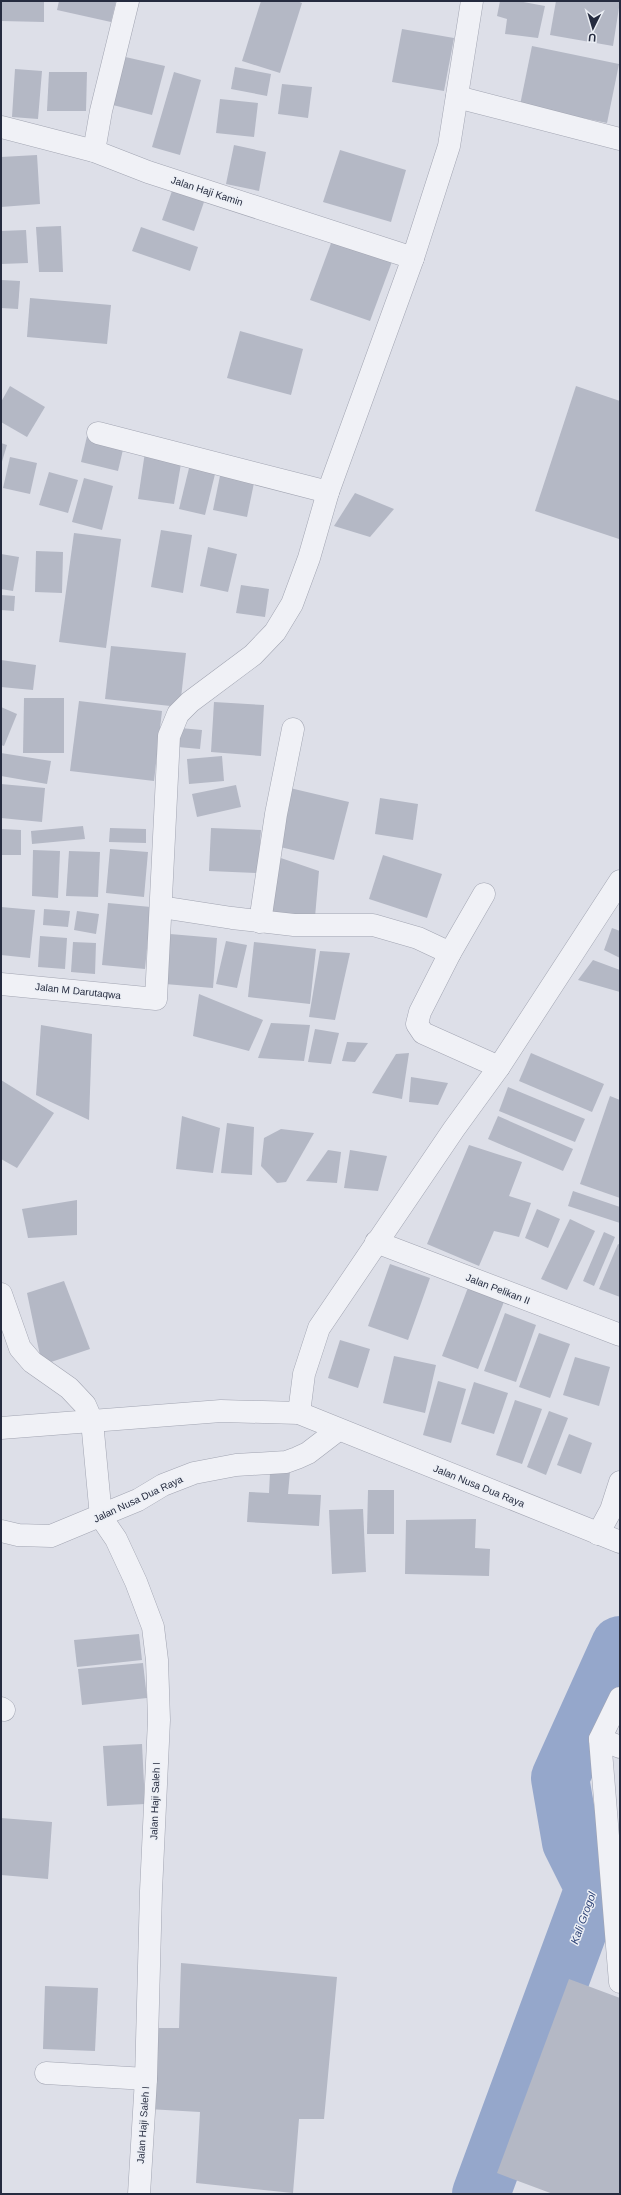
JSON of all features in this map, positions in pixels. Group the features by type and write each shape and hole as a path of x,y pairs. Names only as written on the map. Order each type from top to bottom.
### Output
{"street":[{"path":"94,151 101,111 128,1"},
{"path":"450,953 418,938 373,925 294,925 260,922 161,907 169,736 173,724 190,702 253,655 275,632 292,604 309,558 328,492 413,258 449,146 472,1"},
{"path":"457,97 620,138"},
{"name":"Jalan Haji Kamin","path":"1,126 94,151 148,172 413,258"},
{"path":"98,433 328,492"},
{"path":"260,922 276,814 293,729"},
{"path":"299,1413 304,1374 319,1328 376,1242 499,1067 620,880"},
{"path":"484,894 450,953 420,1012 418,1028 423,1032 499,1067"},
{"name":"Jalan M Darutaqwa","path":"1,984 156,999 161,907"},
{"name":"Jalan Pelikan II","path":"376,1242 620,1335"},
{"path":"1,1294 20,1348 32,1362 78,1396 85,1405 92,1421"},
{"name":"Jalan Nusa Dua Raya","path":"1,1428 221,1411 299,1413 338,1430 620,1542"},
{"name":"Jalan Haji Saleh I","path":"92,1421 101,1516 116,1539 146,1605 153,1627 157,1660 159,1720 151,1891 146,2079 139,2194"},
{"name":"Jalan Nusa Dua Raya","path":"1,1531 18,1536 51,1536 138,1500 163,1485 194,1473 236,1465 272,1464 292,1460 308,1453 338,1430"},
{"path":"598,1534 611,1510 620,1482"},
{"path":"620,1698 600,1739 620,1982"},
{"path":"600,1739 620,1747"},
{"path":"46,2072 146,2079"}],"building":[{"path":"1,1 44,1 44,22 1,21"},
{"path":"59,1 116,1 111,22 57,10"},
{"path":"261,1 297,1 302,3 280,73 242,61"},
{"path":"500,1 518,1 545,6 538,38 505,34 507,19 497,16"},
{"path":"556,1 620,1 613,46 550,35"},
{"path":"402,29 454,38 444,91 392,82"},
{"path":"532,46 619,64 607,123 520,105"},
{"path":"121,56 165,66 152,115 109,104"},
{"path":"235,67 271,74 267,96 231,89"},
{"path":"15,69 42,71 38,119 12,117"},
{"path":"49,72 87,72 86,111 47,111"},
{"path":"174,72 201,80 180,155 152,147"},
{"path":"282,84 312,87 308,118 278,114"},
{"path":"220,99 258,103 254,137 216,133"},
{"path":"234,145 266,152 259,191 226,184"},
{"path":"340,150 406,170 391,222 323,202"},
{"path":"37,155 40,204 1,207 1,157"},
{"path":"172,191 204,202 194,231 162,220"},
{"path":"61,226 63,272 39,272 36,227"},
{"path":"141,227 198,247 190,271 132,251"},
{"path":"26,230 28,263 1,264 1,231"},
{"path":"333,238 393,259 370,321 310,300"},
{"path":"1,280 20,281 18,309 1,308"},
{"path":"30,298 111,305 107,344 27,337"},
{"path":"240,331 303,349 291,395 227,378"},
{"path":"10,386 45,407 27,437 1,422 1,402"},
{"path":"576,386 620,401 619,539 535,511"},
{"path":"88,432 125,441 118,471 81,462"},
{"path":"1,443 7,445 1,465"},
{"path":"145,452 182,458 174,504 138,499"},
{"path":"10,457 37,463 30,494 3,488"},
{"path":"190,464 216,470 205,515 179,509"},
{"path":"221,471 255,478 247,517 213,510"},
{"path":"49,472 78,480 68,513 39,505"},
{"path":"84,478 113,486 102,530 72,522"},
{"path":"355,493 394,509 370,537 334,526"},
{"path":"161,530 192,535 183,593 151,587"},
{"path":"74,533 121,539 106,648 59,642"},
{"path":"208,547 237,554 228,592 200,586"},
{"path":"36,551 63,552 62,593 35,592"},
{"path":"1,554 19,557 13,591 1,589"},
{"path":"241,585 269,589 265,617 236,613"},
{"path":"1,595 15,596 14,611 1,610"},
{"path":"111,646 186,653 180,707 105,699"},
{"path":"1,660 36,665 33,690 1,687"},
{"path":"24,698 64,698 64,753 23,753"},
{"path":"79,701 162,711 154,781 70,771"},
{"path":"214,702 264,705 261,756 211,752"},
{"path":"1,707 17,714 4,746 1,745"},
{"path":"180,728 202,730 200,749 178,747"},
{"path":"1,753 51,761 47,784 1,776"},
{"path":"222,756 224,781 189,784 187,759"},
{"path":"1,784 45,788 42,822 1,818"},
{"path":"236,785 241,807 197,817 192,794"},
{"path":"290,788 349,802 334,860 276,846"},
{"path":"380,798 418,804 413,840 375,834"},
{"path":"83,826 85,839 32,844 31,831"},
{"path":"110,828 146,829 146,843 109,842"},
{"path":"211,828 261,830 258,873 209,871"},
{"path":"1,829 21,830 21,855 1,855"},
{"path":"110,849 148,852 144,897 106,893"},
{"path":"33,850 60,851 58,898 32,896"},
{"path":"69,851 100,852 98,897 66,896"},
{"path":"272,855 319,871 315,917 268,913"},
{"path":"383,855 442,874 427,918 369,899"},
{"path":"108,903 151,907 145,969 102,965"},
{"path":"1,907 35,910 30,958 1,955"},
{"path":"44,909 70,911 68,927 43,925"},
{"path":"77,911 99,914 96,934 74,930"},
{"path":"612,928 620,931 620,958 604,950"},
{"path":"170,934 217,938 213,988 165,984"},
{"path":"40,936 67,938 65,969 38,967"},
{"path":"226,941 247,945 237,988 216,984"},
{"path":"73,942 96,943 95,974 71,972"},
{"path":"254,942 316,949 310,1004 248,997"},
{"path":"320,951 350,953 335,1020 309,1017"},
{"path":"593,960 620,970 620,992 578,980"},
{"path":"199,994 263,1020 249,1051 193,1036"},
{"path":"271,1023 310,1025 304,1061 258,1058"},
{"path":"41,1025 92,1034 89,1120 36,1095"},
{"path":"315,1029 339,1033 331,1064 308,1062"},
{"path":"347,1042 368,1043 355,1062 342,1061"},
{"path":"409,1053 402,1099 372,1093 396,1054"},
{"path":"531,1053 604,1084 592,1112 519,1081"},
{"path":"411,1077 448,1083 438,1105 409,1102"},
{"path":"1,1080 54,1113 17,1168 1,1159"},
{"path":"508,1087 585,1119 575,1142 499,1111"},
{"path":"610,1096 620,1100 620,1198 580,1184"},
{"path":"182,1116 220,1128 213,1173 176,1169"},
{"path":"498,1116 573,1149 563,1171 488,1139"},
{"path":"227,1123 254,1127 252,1175 221,1173"},
{"path":"281,1129 314,1133 286,1182 277,1183 261,1166 264,1138"},
{"path":"469,1145 522,1162 509,1196 531,1203 519,1237 494,1231 479,1266 427,1244"},
{"path":"328,1150 341,1152 337,1183 306,1181"},
{"path":"350,1150 387,1156 378,1191 344,1188"},
{"path":"573,1191 620,1207 620,1223 568,1206"},
{"path":"77,1200 77,1235 28,1238 22,1209"},
{"path":"537,1209 560,1219 548,1248 525,1238"},
{"path":"570,1219 595,1231 567,1290 541,1279"},
{"path":"604,1232 615,1237 594,1286 583,1281"},
{"path":"618,1244 620,1245 620,1297 599,1289"},
{"path":"390,1264 430,1278 408,1340 368,1326"},
{"path":"64,1281 90,1349 42,1365 27,1293"},
{"path":"469,1285 505,1299 478,1369 442,1356"},
{"path":"505,1313 536,1325 516,1382 484,1371"},
{"path":"539,1333 570,1344 550,1398 519,1387"},
{"path":"340,1340 370,1349 358,1388 328,1378"},
{"path":"394,1356 436,1365 425,1413 383,1403"},
{"path":"575,1357 610,1367 599,1406 563,1395"},
{"path":"438,1381 466,1389 451,1443 423,1435"},
{"path":"474,1382 508,1393 494,1434 461,1424"},
{"path":"515,1400 542,1409 522,1464 496,1455"},
{"path":"549,1411 568,1418 546,1475 527,1467"},
{"path":"569,1434 592,1443 581,1474 557,1465"},
{"path":"290,1472 288,1494 321,1495 319,1526 247,1522 249,1492 269,1493 270,1473"},
{"path":"368,1490 394,1490 394,1534 367,1534"},
{"path":"363,1509 366,1572 332,1574 329,1510"},
{"path":"476,1519 475,1548 490,1549 489,1576 405,1574 406,1520"},
{"path":"139,1634 142,1660 77,1667 74,1640"},
{"path":"143,1663 147,1698 82,1705 78,1669"},
{"path":"142,1744 145,1804 107,1806 103,1746"},
{"path":"1,1818 52,1822 48,1879 1,1875"},
{"path":"181,1963 337,1977 324,2119 299,2119 293,2193 196,2183 200,2112 148,2109 156,2028 179,2028"},
{"path":"569,1979 620,1998 620,2194 553,2194 497,2173"},
{"path":"45,1986 98,1988 95,2051 43,2049"}],"waterway":[{"name":"Kali Grogol","path":"481,2194 594,1888 571,1842 560,1778 620,1645"}]}
